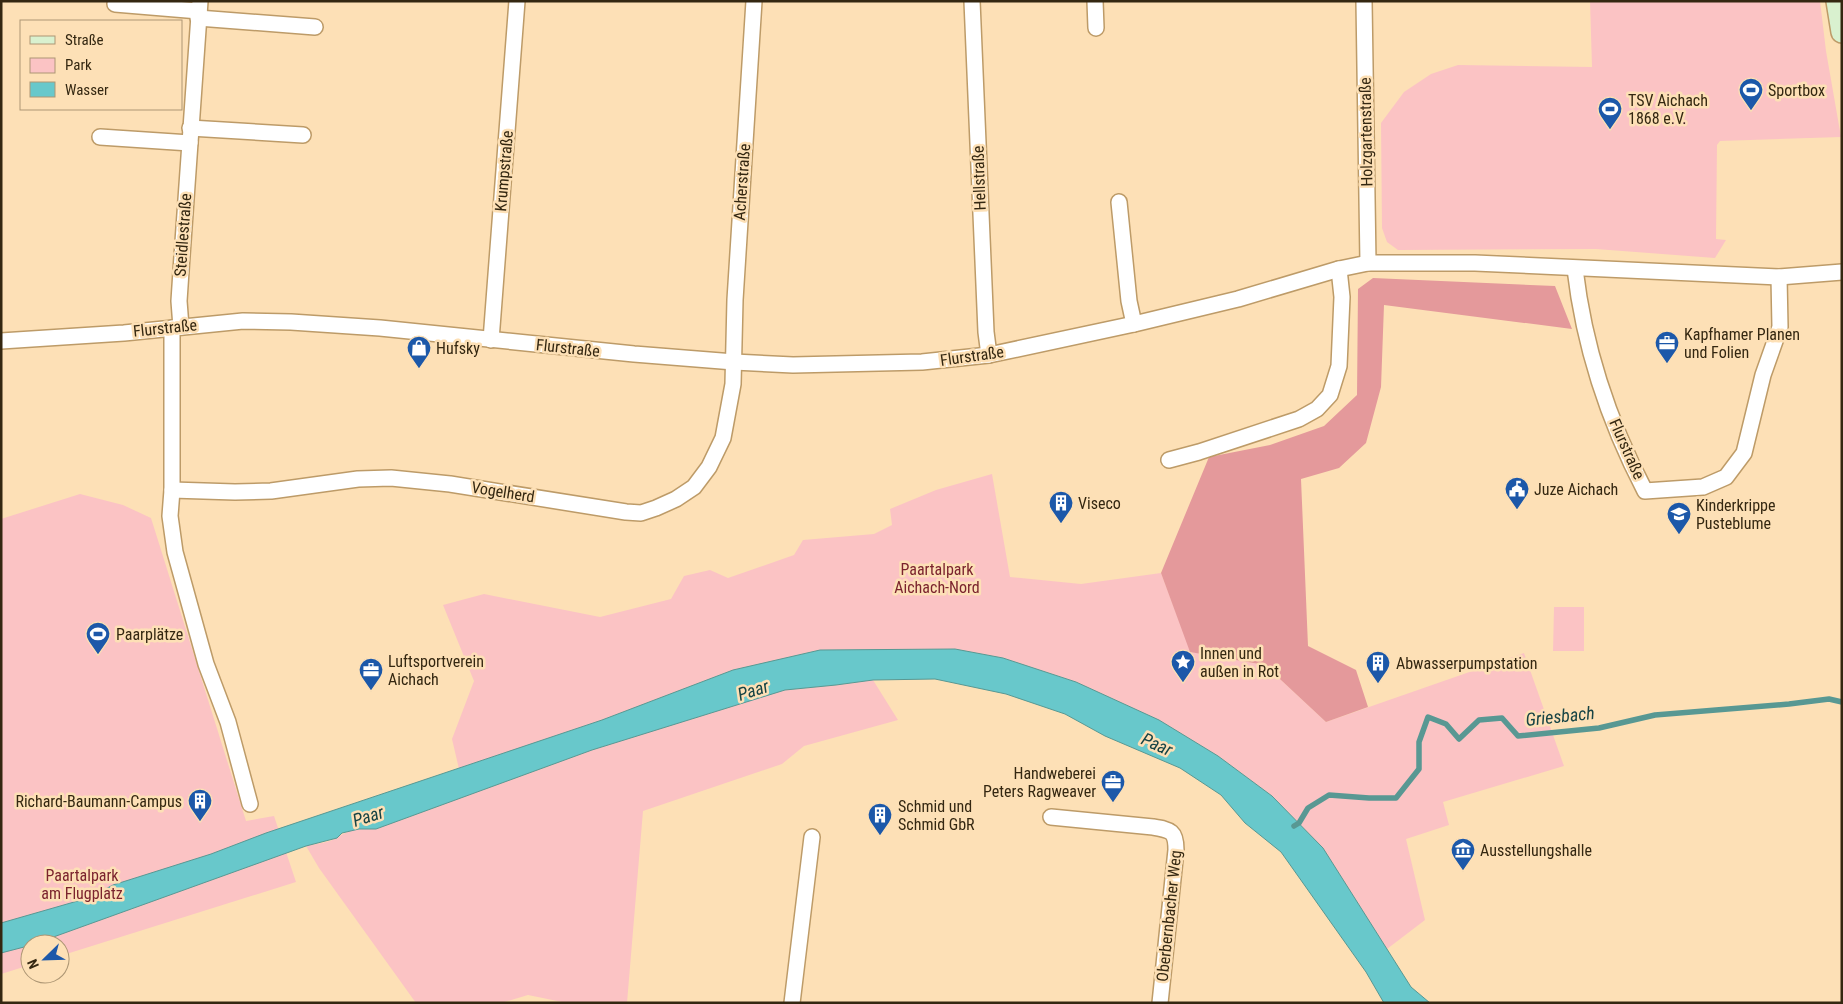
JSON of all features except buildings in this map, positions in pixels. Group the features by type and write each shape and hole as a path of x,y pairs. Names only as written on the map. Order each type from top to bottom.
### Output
{"main road":[{"path":"1838,1 1842,32"}],"street":[{"name":"Krumpstraße","path":"491,340 517,1"},
{"name":"Acherstraße","path":"734,362 735,300 754,1"},
{"name":"Hellstraße","path":"972,1 985,312 989,354"},
{"path":"1095,1 1096,28"},
{"name":"Holzgartenstraße","path":"1364,1 1368,263"},
{"path":"115,4 199,10 315,27"},
{"name":"Steidlestraße","path":"176,327 199,10"},
{"path":"100,137 303,135"},
{"path":"1119,202 1129,301 1134,324"},
{"name":"Flurstraße","path":"1,341 243,321 291,322 380,328 734,362 793,365 875,364 922,362 989,354 1134,324 1238,299 1339,269 1368,263 1474,263 1779,278 1842,272"},
{"name":"Flurstraße","path":"1575,268 1580,308 1601,387 1623,445 1645,491 1703,487 1726,477 1744,453 1763,375 1780,327 1779,278"},
{"path":"1169,460 1299,419 1317,409 1330,395 1339,366 1342,297 1339,269"},
{"path":"176,327 170,516 175,552 206,664 228,722 250,804"},
{"name":"Vogelherd","path":"172,490 270,491 358,479 391,478 437,482 641,513 676,499 694,487 709,467 723,438 733,384 734,362"},
{"name":"Oberbernbacher Weg","path":"1051,817 1153,827 1166,829 1173,833 1176,839 1176,850 1160,1003"},
{"path":"792,1003 812,837"}],"green space":[{"name":"TSV Aichach 1868 e.V.","path":"1590,1 1820,1 1826,51 1841,137 1720,141 1717,145 1716,239 1726,240 1715,258 1596,249 1398,250 1387,242 1382,228 1381,123 1404,92 1431,74 1458,65 1592,67"},
{"name":"Paartalpark Aichach-Nord","path":"992,474 1010,577 1081,584 1161,573 1191,652 1265,665 1326,722 1524,653 1564,766 1443,802 1449,825 1406,839 1425,920 1387,949 1323,848 1272,796 1218,756 1159,720 1076,682 1003,658 955,649 820,650 733,670 602,720 459,769 452,739 474,681 443,605 484,594 600,617 671,599 684,576 710,570 728,578 794,555 803,540 874,534 892,525 890,509 936,490"},
{"name":"Paarplätze","path":"80,494 123,505 151,518 246,821 274,816 296,882 70,953 70,934 20,934 20,968 1,974 1,519"},
{"path":"1554,607 1584,607 1584,651 1553,651"},
{"path":"873,680 898,720 804,746 782,764 643,811 627,1003 567,1003 528,995 501,1003 416,1003 319,868 306,846 330,841 343,834 360,829 376,829 592,750 733,704 785,690"}],"shaded area":[{"path":"1373,278 1555,286 1572,329 1384,305 1381,387 1366,443 1339,468 1301,479 1308,646 1356,670 1368,707 1326,722 1265,665 1190,652 1161,573 1209,457 1270,445 1324,426 1357,395 1358,289"}],"water":[{"name":"Paar","path":"955,649 1003,658 1076,682 1159,720 1218,756 1272,796 1323,848 1411,987 1430,1003 1384,1003 1366,972 1281,852 1245,823 1221,795 1180,768 1105,736 1065,714 1006,694 935,679 873,680 785,690 592,750 376,829 359,829 342,833 337,838 306,846 62,934 20,934 20,948 1,953 1,923 88,898 113,885 211,854 266,833 602,720 733,670 820,650"}],"waterway":[{"name":"Griesbach","path":"1294,826 1299,823 1308,808 1329,795 1396,798 1419,769 1419,742 1428,717 1446,724 1459,739 1479,720 1502,718 1518,736 1599,728 1655,715 1829,699 1842,702"}],"place":[{"name":"Sportbox","path":"1751,111"},
{"name":"TSV Aichach 1868 e.V.","path":"1610,130"},
{"name":"Kapfhamer Planen und Folien","path":"1667,364"},
{"name":"Hufsky","path":"419,369"},
{"name":"Juze Aichach","path":"1517,510"},
{"name":"Viseco","path":"1061,524"},
{"name":"Kinderkrippe Pusteblume","path":"1679,535"},
{"name":"Paarplätze","path":"98,655"},
{"name":"Innen und außen in Rot","path":"1183,683"},
{"name":"Abwasserpumpstation","path":"1378,684"},
{"name":"Luftsportverein Aichach","path":"371,691"},
{"name":"Handweberei Peters Ragweaver","path":"1113,803"},
{"name":"Richard-Baumann-Campus","path":"200,822"},
{"name":"Schmid und Schmid GbR","path":"880,836"},
{"name":"Ausstellungshalle","path":"1463,871"}],"park label":[{"name":"Paartalpark am Flugplatz","path":"82,884"}]}
